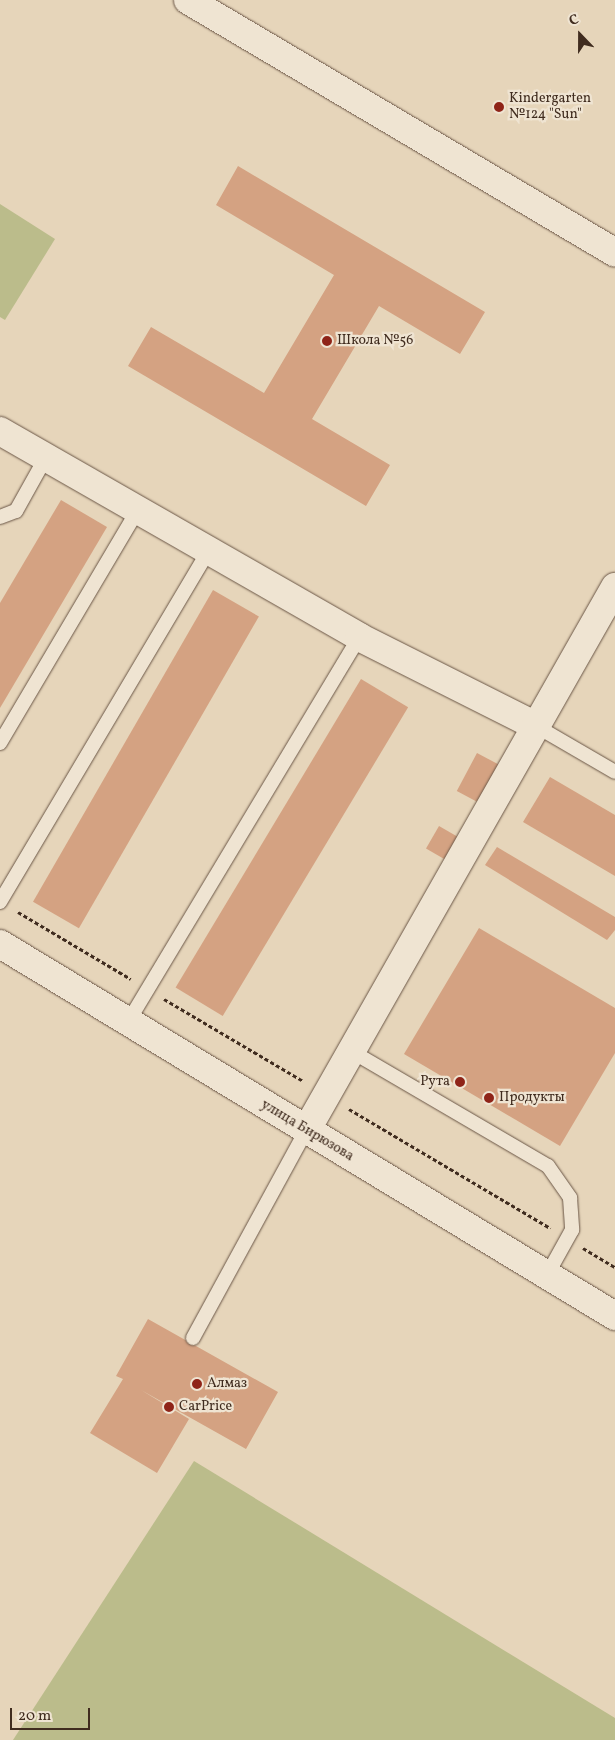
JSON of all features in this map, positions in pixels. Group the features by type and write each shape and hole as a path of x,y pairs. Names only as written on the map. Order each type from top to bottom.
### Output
{"street":[{"path":"188,0 615,253"},
{"path":"0,432 139,508 359,637 536,726"},
{"path":"306,1131 615,587"},
{"name":"улица Бирюзова","path":"0,944 306,1131 615,1316"}],"lane":[{"path":"0,517 16,511 46,457"},
{"path":"0,743 139,508"},
{"path":"0,902 5,882 210,549"},
{"path":"128,1022 359,637"},
{"path":"536,726 615,772"},
{"path":"351,1050 548,1166 570,1198 572,1230 547,1275"},
{"path":"194,1338 306,1131"}],"green space":[{"path":"0,204 55,239 5,320 0,317"},
{"path":"194,1461 615,1718 615,1740 13,1740"}],"building":[{"name":"Школа №56","path":"238,166 485,312 460,354 379,306 312,419 390,465 366,506 128,366 151,327 264,393 334,275 216,205"},
{"path":"61,500 107,527 0,708 0,603"},
{"path":"213,590 259,616 79,928 33,902"},
{"path":"361,679 408,707 223,1016 176,988"},
{"path":"477,753 500,765 480,803 457,791"},
{"path":"550,777 615,815 615,876 523,822"},
{"path":"439,826 458,837 445,860 426,849"},
{"path":"497,847 615,917 615,930 607,940 485,865"},
{"path":"479,928 615,1008 615,1053 560,1146 404,1054"},
{"name":"Алмаз","path":"148,1319 278,1392 246,1449 141,1390 189,1419 157,1473 90,1433 123,1379 116,1376"}],"place":[{"name":"Kindergarten №124 \"Sun\"","path":"499,107"},
{"name":"Школа №56","path":"327,341"},
{"name":"Рута","path":"460,1082"},
{"name":"Продукты","path":"489,1098"},
{"name":"Алмаз","path":"197,1384"},
{"name":"CarPrice","path":"169,1407"}]}
